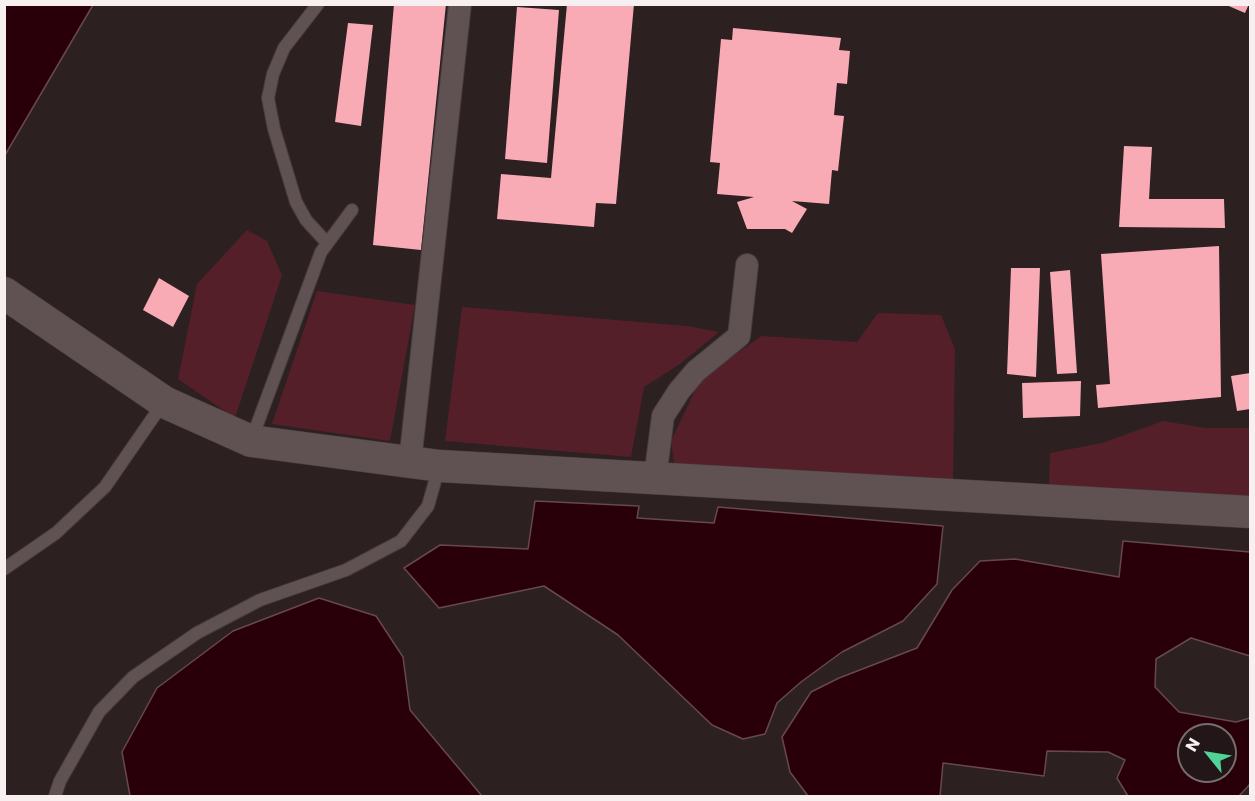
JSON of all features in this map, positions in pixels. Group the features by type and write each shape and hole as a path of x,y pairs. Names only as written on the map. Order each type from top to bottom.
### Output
{"street":[{"path":"425,464 460,4"},
{"path":"656,478 663,416 679,391 696,371 739,336 747,265"},
{"path":"6,294 164,402 251,441 425,464 1251,512"}],"lane":[{"path":"318,4 284,48 273,74 268,98 274,129 296,202 306,220 327,243"},
{"path":"251,441 321,252 352,210"},
{"path":"4,569 56,533 105,487 164,402"},
{"path":"55,796 60,781 99,712 133,677 197,633 260,600 346,570 401,541 428,506 425,464"}],"shaded area":[{"path":"4,5 93,5 5,155"},
{"path":"247,230 267,241 282,275 235,418 178,379 197,284"},
{"path":"317,291 415,305 390,441 272,424"},
{"path":"462,307 687,326 719,332 680,364 644,387 631,457 445,441"},
{"path":"878,313 941,315 955,349 953,483 674,464 671,441 700,380 761,336 857,342"},
{"path":"1163,421 1206,428 1250,428 1250,497 1049,486 1050,453 1102,443"},
{"path":"535,501 639,506 637,518 714,523 718,507 943,526 937,584 903,621 842,652 801,682 777,703 765,734 743,739 712,725 618,635 544,586 439,608 404,568 440,545 528,549"},
{"path":"1123,541 1250,552 1250,656 1191,638 1156,659 1155,687 1179,712 1236,722 1250,718 1250,784 1239,796 1128,796 1117,778 1125,760 1108,752 1047,751 1044,776 943,763 940,796 808,796 790,772 782,737 811,692 839,678 917,648 952,590 980,561 1015,559 1119,577"},
{"path":"319,598 376,616 403,657 410,710 482,796 130,796 122,752 157,688 233,631"}],"building":[{"path":"394,4 446,4 421,250 373,245"},
{"path":"567,4 634,4 616,204 596,203 594,227 497,219 501,174 551,178"},
{"path":"1224,4 1249,4 1245,13"},
{"path":"517,7 559,10 547,163 505,159"},
{"path":"348,23 373,25 361,126 335,122"},
{"path":"733,28 841,38 839,50 850,51 847,84 837,83 834,115 844,116 838,171 832,170 829,204 792,201 807,209 792,233 785,229 747,229 737,202 754,197 717,194 720,163 710,162 721,39 732,40"},
{"path":"1124,146 1152,147 1149,199 1224,199 1225,228 1119,227"},
{"path":"1219,246 1221,397 1098,408 1096,385 1110,384 1101,254"},
{"path":"1011,268 1040,268 1036,377 1007,374"},
{"path":"1070,270 1077,373 1057,374 1050,272"},
{"path":"159,278 189,296 173,327 143,310"},
{"path":"1250,373 1250,409 1237,411 1231,376"},
{"path":"1081,381 1080,416 1023,418 1022,383"}]}
